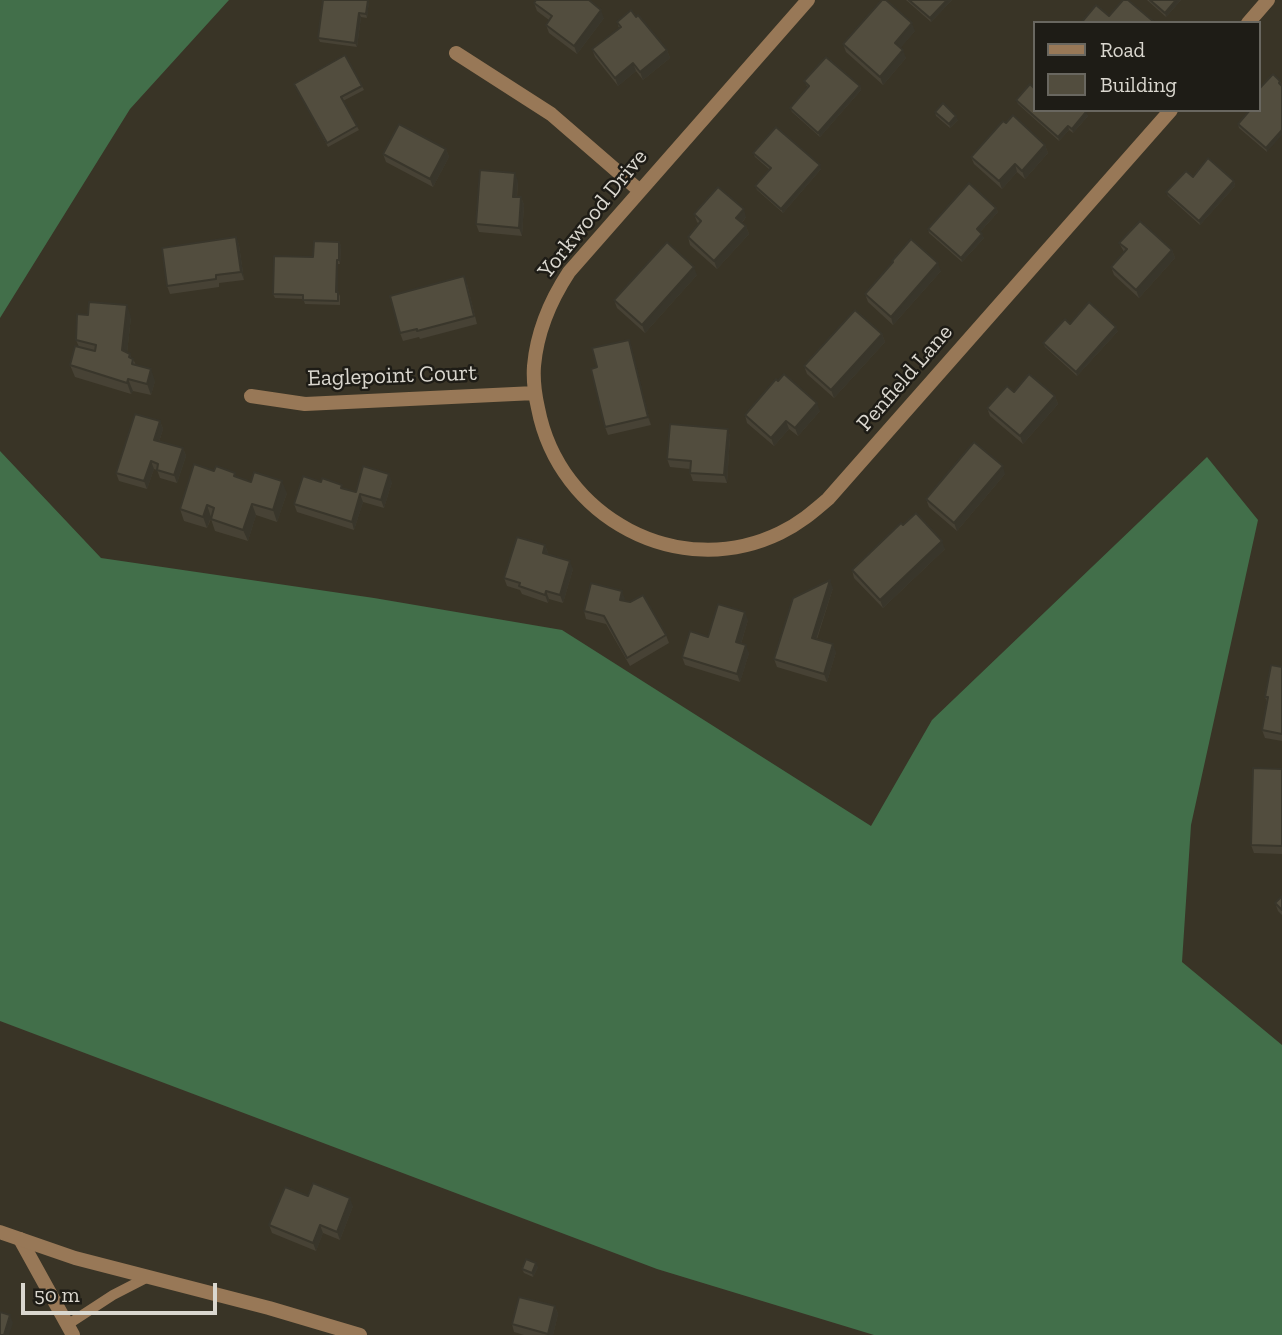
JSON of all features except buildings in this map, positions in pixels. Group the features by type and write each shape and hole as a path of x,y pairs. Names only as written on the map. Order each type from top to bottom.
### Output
{"street":[{"name":"Yorkwood Drive","path":"613,522 585,499 569,481 556,461 542,428 535,393 534,367 540,329 555,294 569,272 807,0"},
{"path":"1250,21 1268,0"},
{"path":"456,53 551,114 640,191"},
{"name":"Penfield Lane","path":"613,522 658,542 706,550 743,546 800,523 828,499 1169,112"},
{"name":"Eaglepoint Court","path":"251,396 304,404 535,393"},
{"path":"0,1232 75,1258 269,1308 360,1335"},
{"path":"20,1239 70,1330"}],"lane":[{"path":"70,1330 113,1295 148,1278"}],"green space":[{"path":"0,0 229,0 130,109 0,318"},
{"path":"0,451 101,558 374,598 562,630 871,826 932,720 1207,457 1258,520 1191,825 1182,962 1282,1045 1282,1335 874,1335 657,1269 0,1021"}]}
